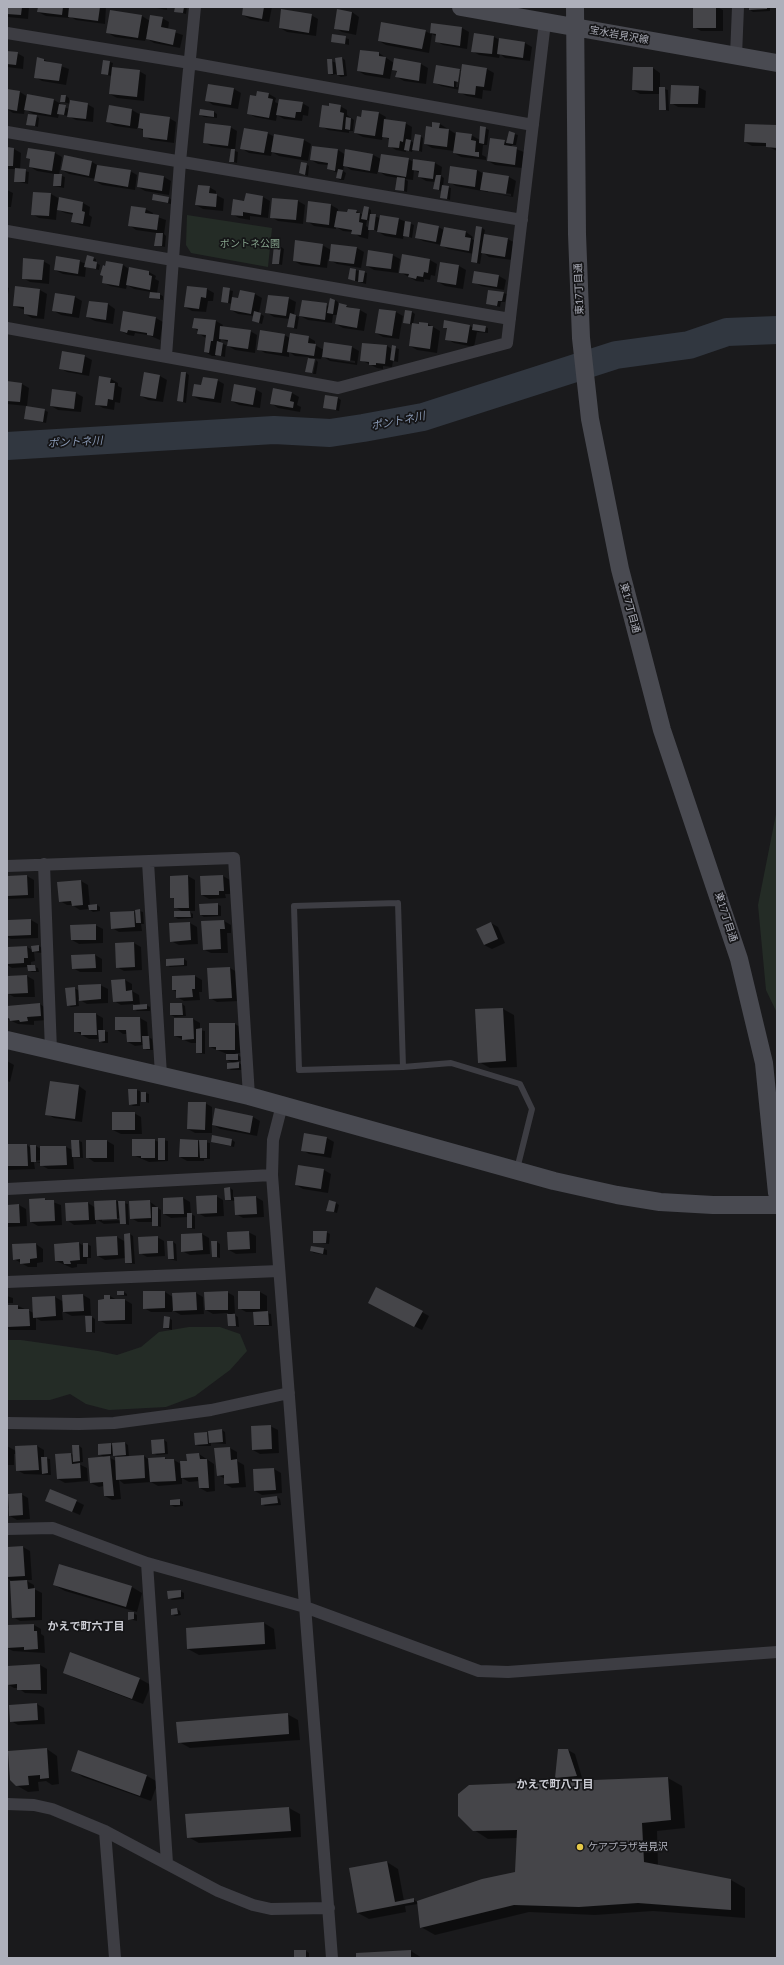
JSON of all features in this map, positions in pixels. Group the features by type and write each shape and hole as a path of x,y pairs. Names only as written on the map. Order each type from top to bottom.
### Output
{"street":[{"path":"166,356 180,162 195,7"},
{"name":"宝水岩見沢線","path":"461,7 777,63"},
{"name":"東17丁目通","path":"575,7 577,234 581,338 590,419 620,569 662,730 739,959 764,1063 777,1193"},
{"path":"736,56 738,7"},
{"path":"7,328 338,388 507,342 545,22"},
{"path":"7,33 190,63 533,125"},
{"path":"7,132 522,220"},
{"path":"7,231 510,319"},
{"path":"7,866 234,858 249,1096"},
{"path":"148,862 161,1075"},
{"path":"44,864 52,1051"},
{"path":"7,1040 249,1096 554,1181 660,1202 713,1205 777,1205"},
{"path":"282,1105 273,1140 272,1175 332,1958"},
{"path":"7,1189 272,1175"},
{"path":"7,1282 280,1271"},
{"path":"7,1423 114,1423 211,1410 289,1394"},
{"path":"7,1530 53,1528 147,1563 305,1607 479,1671 508,1672 777,1652"},
{"path":"147,1563 167,1864"},
{"path":"7,1804 34,1805 52,1809 105,1831 218,1891 253,1905 271,1909 329,1908"},
{"path":"105,1831 115,1958"}],"lane":[{"path":"403,1067 398,903 294,906 299,1070 403,1067 451,1063 520,1084 532,1109 516,1171"}],"green space":[{"name":"ポントネ公園","path":"187,215 272,228 268,267 191,253 186,245"},
{"path":"777,809 777,1013 766,990 758,905"},
{"path":"189,1327 220,1327 240,1334 247,1351 230,1370 195,1396 166,1407 109,1410 86,1404 70,1394 50,1400 7,1400 7,1340 21,1340 117,1355 141,1347 159,1332"}],"building":[{"path":"7,7 22,7 21,15 7,14"},
{"path":"38,7 63,7 62,15 37,12"},
{"path":"69,7 100,7 98,21 68,17"},
{"path":"175,7 184,7 183,13 174,12"},
{"path":"243,7 264,7 262,19 242,15"},
{"path":"693,7 716,7 716,28 693,28"},
{"path":"749,7 767,7 767,9 749,10"},
{"path":"281,9 312,14 309,33 279,28"},
{"path":"337,9 352,12 349,31 334,29"},
{"path":"110,10 142,15 138,38 106,33"},
{"path":"150,15 163,17 161,27 176,30 173,45 146,39"},
{"path":"381,22 426,30 422,49 378,41"},
{"path":"431,23 462,27 460,46 435,42 436,34 430,33"},
{"path":"474,33 494,36 492,54 471,52"},
{"path":"332,34 346,36 345,44 331,42"},
{"path":"499,38 525,42 523,58 497,54"},
{"path":"360,50 379,52 379,56 386,57 383,75 357,71"},
{"path":"7,51 18,52 16,65 7,64"},
{"path":"37,57 44,59 44,61 62,64 59,81 34,78"},
{"path":"342,57 344,75 337,75 335,58"},
{"path":"394,58 421,63 419,81 395,77 397,71 392,70"},
{"path":"327,59 332,59 333,74 328,74"},
{"path":"103,60 110,61 108,75 101,74"},
{"path":"462,64 487,68 484,87 476,86 475,95 458,93"},
{"path":"436,65 460,69 458,82 454,81 454,87 433,83"},
{"path":"112,67 140,70 137,97 109,94"},
{"path":"633,67 653,67 653,91 632,90"},
{"path":"208,84 234,88 231,105 205,101"},
{"path":"671,85 699,86 698,104 670,104"},
{"path":"659,87 665,87 666,110 659,110"},
{"path":"7,89 20,91 17,111 7,109"},
{"path":"257,91 269,93 268,98 273,99 269,118 247,114 250,95 256,96"},
{"path":"27,94 54,99 51,115 24,110"},
{"path":"61,95 66,95 65,102 60,102"},
{"path":"279,99 303,102 301,112 296,112 295,118 276,115"},
{"path":"70,100 88,103 86,119 67,117"},
{"path":"329,103 341,105 340,112 344,113 342,130 319,127 322,105 329,106"},
{"path":"59,104 66,105 64,115 57,114"},
{"path":"109,105 132,109 130,126 106,122"},
{"path":"200,109 214,111 214,117 199,115"},
{"path":"362,110 379,112 375,136 354,133 357,116 361,117"},
{"path":"140,113 170,117 167,140 143,137 143,129 138,128"},
{"path":"28,114 37,115 35,126 26,125"},
{"path":"346,117 351,118 350,130 345,129"},
{"path":"384,119 406,122 403,142 400,141 399,148 388,147 389,138 382,137"},
{"path":"432,122 440,123 439,128 449,129 447,147 424,144 426,126 432,127"},
{"path":"205,123 231,126 228,146 203,143"},
{"path":"745,124 777,125 777,148 766,147 766,143 744,142"},
{"path":"480,126 486,127 484,144 479,143"},
{"path":"244,128 268,132 264,153 240,149"},
{"path":"509,131 515,133 513,144 506,143"},
{"path":"456,132 472,134 471,140 476,141 475,152 479,152 479,157 453,153"},
{"path":"274,134 304,139 301,157 271,152"},
{"path":"415,134 421,135 419,151 412,150"},
{"path":"490,138 505,140 504,145 517,147 515,165 487,161"},
{"path":"406,139 411,140 409,151 404,150"},
{"path":"312,146 338,149 335,171 327,169 328,163 310,160"},
{"path":"7,147 14,148 13,166 7,166"},
{"path":"28,148 55,152 52,171 29,167 30,159 26,158"},
{"path":"231,149 235,149 234,162 229,162"},
{"path":"345,149 373,154 370,171 343,166"},
{"path":"381,154 409,158 406,177 378,172"},
{"path":"64,155 92,161 89,176 61,170"},
{"path":"413,159 435,162 433,179 418,177 419,171 412,170"},
{"path":"301,162 307,163 305,175 299,173"},
{"path":"97,165 131,170 128,187 94,181"},
{"path":"450,166 477,170 475,187 448,183"},
{"path":"15,168 26,169 25,182 14,182"},
{"path":"338,169 343,170 341,179 336,178"},
{"path":"139,172 164,176 162,191 137,187"},
{"path":"483,172 509,176 506,194 480,190"},
{"path":"54,174 62,174 61,186 53,186"},
{"path":"436,175 441,175 439,190 433,189"},
{"path":"397,177 405,178 404,191 395,190"},
{"path":"198,185 210,186 209,193 217,194 216,207 195,205"},
{"path":"442,185 449,186 447,199 440,198"},
{"path":"33,192 51,193 49,216 31,215"},
{"path":"246,193 263,196 261,215 243,212 243,216 231,215 233,199 244,201"},
{"path":"153,194 169,197 168,203 152,200"},
{"path":"59,197 83,202 82,211 85,212 83,224 71,222 73,213 57,210"},
{"path":"272,198 298,200 296,220 270,218"},
{"path":"308,201 331,204 329,225 306,222"},
{"path":"131,206 146,208 145,213 159,215 157,230 128,226"},
{"path":"364,206 369,207 367,220 361,219"},
{"path":"348,209 357,210 356,213 360,213 359,222 363,223 361,235 351,234 352,230 334,227 337,211 347,212"},
{"path":"370,214 376,214 374,230 368,230"},
{"path":"380,215 399,218 396,235 377,232"},
{"path":"405,221 411,222 409,237 403,236"},
{"path":"418,222 439,226 436,242 415,238"},
{"path":"476,226 482,227 477,263 471,262"},
{"path":"444,227 466,231 465,237 471,238 469,251 440,246"},
{"path":"156,233 163,233 162,246 154,246"},
{"path":"484,234 508,238 505,257 481,253"},
{"path":"295,240 323,244 320,265 293,261"},
{"path":"331,244 357,247 354,264 329,261"},
{"path":"274,245 281,246 279,264 272,264"},
{"path":"368,250 393,254 391,269 366,266"},
{"path":"402,254 430,259 428,273 424,272 423,277 417,276 416,279 408,277 409,274 399,273"},
{"path":"87,255 94,257 93,261 97,262 96,269 84,267"},
{"path":"56,256 80,260 78,274 54,270"},
{"path":"23,258 44,260 42,280 22,279"},
{"path":"106,261 123,264 119,286 102,283 103,276 100,275"},
{"path":"440,262 459,265 456,285 437,282"},
{"path":"129,267 149,271 149,275 152,276 150,290 126,285"},
{"path":"350,268 356,269 355,281 348,279"},
{"path":"359,270 365,271 363,282 358,282"},
{"path":"474,271 499,275 497,287 472,283"},
{"path":"15,286 40,289 37,316 24,314 24,307 13,306"},
{"path":"187,286 207,288 206,298 201,297 199,309 184,307"},
{"path":"223,287 230,288 228,303 221,302"},
{"path":"240,290 255,293 251,314 230,310 232,297 238,298"},
{"path":"488,290 504,292 502,301 498,301 497,306 486,304"},
{"path":"150,292 160,293 160,299 149,298"},
{"path":"55,293 75,296 72,314 52,311"},
{"path":"268,295 289,297 286,316 265,313"},
{"path":"330,298 335,300 333,314 327,313"},
{"path":"302,300 327,303 325,320 299,316"},
{"path":"89,301 108,303 106,320 86,317"},
{"path":"339,303 347,305 346,307 360,309 357,328 335,324"},
{"path":"379,309 396,311 392,336 375,333"},
{"path":"405,310 412,311 410,324 403,323"},
{"path":"123,311 156,317 153,336 147,335 147,333 128,330 127,333 120,331"},
{"path":"254,311 261,313 259,323 252,321"},
{"path":"290,313 296,315 294,328 287,327"},
{"path":"194,318 216,320 213,341 211,341 209,353 204,352 206,335 197,334 198,329 192,328"},
{"path":"444,320 470,325 467,343 445,340 447,328 443,328"},
{"path":"419,322 428,323 428,326 433,326 430,349 409,346 412,323 419,324"},
{"path":"473,324 486,326 485,332 472,330"},
{"path":"220,326 251,330 248,349 227,346 228,340 219,339"},
{"path":"260,330 285,334 282,353 257,350"},
{"path":"290,333 309,336 308,343 316,344 314,356 287,352"},
{"path":"217,341 223,343 221,356 215,355"},
{"path":"324,342 352,346 350,361 322,357"},
{"path":"362,343 387,345 385,364 376,363 376,365 369,365 369,362 360,361"},
{"path":"392,345 396,346 394,361 390,360"},
{"path":"62,351 85,355 82,373 59,369"},
{"path":"308,358 315,359 312,373 305,372"},
{"path":"144,372 160,375 156,399 140,396"},
{"path":"181,372 186,372 183,402 177,401"},
{"path":"99,376 111,378 110,383 115,383 113,400 108,399 107,406 95,405"},
{"path":"203,377 218,379 214,399 192,396 194,384 201,385"},
{"path":"7,381 22,383 20,402 7,401"},
{"path":"234,384 256,388 253,405 231,401"},
{"path":"273,388 292,392 290,401 294,402 293,408 270,404"},
{"path":"52,389 76,392 74,409 50,406"},
{"path":"325,395 338,397 336,410 323,408"},
{"path":"26,406 45,409 43,422 24,419"},
{"path":"27,875 28,895 7,896 7,876"},
{"path":"188,875 189,908 174,908 174,898 170,898 170,876"},
{"path":"223,875 224,891 219,891 219,895 201,895 200,876"},
{"path":"81,880 83,905 72,906 71,901 59,902 57,882"},
{"path":"218,903 218,915 200,915 199,904"},
{"path":"97,904 97,910 89,910 88,905"},
{"path":"140,909 141,923 136,923 135,910"},
{"path":"134,911 135,927 111,929 110,912"},
{"path":"174,911 190,911 191,917 174,917"},
{"path":"31,919 31,935 7,936 8,920"},
{"path":"224,920 225,929 220,929 221,949 203,950 201,921"},
{"path":"190,922 191,940 170,942 169,923"},
{"path":"491,922 498,939 484,945 476,929"},
{"path":"96,924 96,940 71,940 70,925"},
{"path":"134,942 135,967 116,968 115,943"},
{"path":"39,945 39,951 32,952 31,946"},
{"path":"27,946 28,958 24,958 24,963 7,964 7,947"},
{"path":"95,954 96,968 72,969 71,955"},
{"path":"184,958 184,965 166,966 166,959"},
{"path":"27,965 35,965 36,971 28,971"},
{"path":"230,967 232,998 209,999 207,968"},
{"path":"27,975 28,993 7,994 7,976"},
{"path":"195,975 195,989 192,989 193,997 176,998 176,990 172,990 172,976"},
{"path":"125,979 126,991 132,990 133,1001 113,1002 111,980"},
{"path":"101,984 101,999 79,1001 78,985"},
{"path":"75,987 76,1005 67,1006 65,988"},
{"path":"40,1003 41,1016 27,1017 28,1021 20,1022 19,1020 10,1021 9,1018 7,1019 7,1006"},
{"path":"170,1003 182,1003 183,1015 170,1015"},
{"path":"147,1004 147,1009 133,1010 133,1005"},
{"path":"503,1008 506,1061 478,1063 475,1009"},
{"path":"74,1013 96,1013 97,1035 81,1035 81,1032 74,1032"},
{"path":"115,1017 140,1017 141,1042 127,1042 126,1030 115,1030"},
{"path":"174,1018 193,1018 194,1039 182,1040 182,1036 174,1036"},
{"path":"209,1023 235,1023 235,1050 216,1050 216,1047 209,1047"},
{"path":"202,1028 202,1053 196,1053 196,1029"},
{"path":"98,1030 105,1030 105,1041 99,1042"},
{"path":"142,1036 149,1036 150,1049 143,1049"},
{"path":"226,1054 238,1054 238,1060 226,1060"},
{"path":"239,1062 239,1068 227,1069 227,1063"},
{"path":"50,1081 79,1085 75,1119 45,1115"},
{"path":"128,1089 137,1089 137,1104 129,1105"},
{"path":"141,1092 146,1092 146,1102 141,1102"},
{"path":"188,1102 206,1102 205,1130 187,1129"},
{"path":"215,1108 253,1116 250,1133 212,1125"},
{"path":"112,1112 135,1112 135,1130 112,1130"},
{"path":"304,1133 327,1137 324,1154 301,1151"},
{"path":"212,1135 232,1139 231,1146 211,1142"},
{"path":"158,1138 165,1138 165,1160 158,1160"},
{"path":"132,1139 155,1139 155,1158 141,1158 141,1156 132,1156"},
{"path":"180,1139 198,1140 198,1157 179,1157"},
{"path":"71,1140 79,1140 80,1157 72,1157"},
{"path":"86,1140 107,1140 107,1158 86,1158"},
{"path":"199,1140 207,1140 207,1158 200,1158"},
{"path":"7,1144 27,1144 28,1166 7,1166"},
{"path":"30,1145 36,1145 36,1162 31,1162"},
{"path":"40,1146 66,1146 67,1165 40,1166"},
{"path":"298,1165 324,1169 321,1189 295,1185"},
{"path":"230,1187 231,1200 225,1200 224,1188"},
{"path":"217,1195 217,1213 197,1214 196,1196"},
{"path":"256,1196 257,1214 235,1215 234,1197"},
{"path":"183,1197 184,1214 163,1214 163,1198"},
{"path":"45,1198 45,1200 54,1200 55,1221 30,1222 29,1199"},
{"path":"116,1200 117,1219 95,1220 94,1201"},
{"path":"150,1200 151,1218 130,1219 129,1201"},
{"path":"329,1200 336,1202 334,1212 326,1211"},
{"path":"118,1201 125,1201 126,1224 120,1224"},
{"path":"88,1202 89,1220 66,1221 65,1203"},
{"path":"19,1204 20,1223 7,1223 7,1205"},
{"path":"152,1207 158,1207 158,1226 152,1226"},
{"path":"187,1213 192,1213 192,1228 187,1228"},
{"path":"249,1231 250,1249 228,1250 227,1232"},
{"path":"313,1231 327,1231 326,1243 313,1243"},
{"path":"130,1233 132,1263 125,1263 124,1234"},
{"path":"202,1233 203,1250 181,1252 181,1234"},
{"path":"117,1236 118,1255 97,1256 96,1237"},
{"path":"158,1236 158,1253 139,1254 138,1237"},
{"path":"167,1241 173,1241 174,1259 168,1259"},
{"path":"211,1241 217,1241 217,1257 212,1257"},
{"path":"79,1242 80,1260 70,1261 71,1264 64,1264 63,1261 55,1261 54,1244"},
{"path":"36,1243 37,1258 30,1259 30,1263 20,1264 20,1259 13,1260 12,1244"},
{"path":"83,1243 88,1243 88,1257 83,1257"},
{"path":"311,1246 324,1248 323,1254 310,1251"},
{"path":"376,1287 423,1311 414,1327 368,1303"},
{"path":"117,1291 124,1291 124,1295 117,1295"},
{"path":"143,1291 165,1291 165,1308 143,1309"},
{"path":"228,1291 228,1310 205,1310 204,1292"},
{"path":"238,1291 260,1291 260,1309 238,1309"},
{"path":"196,1292 197,1310 173,1311 172,1293"},
{"path":"83,1294 84,1311 63,1312 62,1295"},
{"path":"104,1295 110,1295 110,1299 125,1299 125,1320 98,1321 98,1300 104,1299"},
{"path":"55,1296 56,1316 33,1318 32,1297"},
{"path":"8,1305 18,1305 18,1309 29,1309 30,1326 7,1327"},
{"path":"268,1311 269,1325 254,1325 253,1312"},
{"path":"227,1314 235,1314 236,1326 228,1326"},
{"path":"85,1316 92,1316 92,1332 86,1332"},
{"path":"164,1316 170,1317 169,1328 163,1328"},
{"path":"271,1425 272,1449 252,1450 251,1426"},
{"path":"222,1429 223,1442 209,1443 208,1431"},
{"path":"207,1432 208,1444 195,1445 194,1433"},
{"path":"164,1439 165,1453 152,1454 151,1440"},
{"path":"125,1442 126,1455 113,1456 112,1443"},
{"path":"111,1443 111,1454 98,1455 98,1444"},
{"path":"37,1445 39,1470 16,1471 15,1446"},
{"path":"72,1445 79,1445 80,1461 73,1462"},
{"path":"230,1447 231,1460 237,1459 239,1483 224,1484 224,1475 217,1476 214,1448"},
{"path":"71,1453 72,1464 80,1463 81,1478 57,1479 55,1454"},
{"path":"199,1453 200,1459 207,1459 209,1488 199,1488 198,1477 181,1478 180,1461 187,1461 186,1454"},
{"path":"144,1455 145,1478 116,1480 115,1457"},
{"path":"110,1456 114,1496 104,1496 103,1482 90,1483 88,1458"},
{"path":"41,1457 47,1457 48,1473 42,1474"},
{"path":"165,1457 165,1459 174,1459 176,1481 150,1482 148,1458"},
{"path":"274,1468 276,1490 254,1491 253,1469"},
{"path":"50,1489 77,1500 72,1512 45,1501"},
{"path":"22,1493 23,1515 9,1516 8,1494"},
{"path":"277,1496 278,1503 261,1505 261,1498"},
{"path":"180,1499 180,1505 170,1505 170,1500"},
{"path":"23,1546 25,1576 7,1577 7,1547"},
{"path":"59,1564 132,1586 126,1607 53,1585"},
{"path":"27,1580 28,1589 35,1588 35,1617 12,1618 10,1581"},
{"path":"181,1590 181,1597 168,1599 167,1591"},
{"path":"177,1608 178,1614 171,1615 171,1609"},
{"path":"128,1612 134,1612 134,1619 128,1620"},
{"path":"264,1622 265,1644 187,1649 186,1628"},
{"path":"34,1624 34,1631 37,1631 38,1649 24,1650 24,1647 7,1648 7,1625"},
{"path":"70,1652 140,1678 132,1699 63,1673"},
{"path":"40,1664 41,1690 17,1690 17,1684 7,1685 7,1666"},
{"path":"37,1703 38,1720 10,1722 9,1705"},
{"path":"288,1713 289,1734 178,1743 176,1722"},
{"path":"47,1748 49,1778 40,1779 40,1775 28,1776 29,1785 16,1786 10,1780 8,1751"},
{"path":"558,1749 568,1749 577,1776 555,1778"},
{"path":"78,1750 147,1775 140,1796 71,1771"},
{"name":"ケアプラザ岩見沢","path":"668,1777 671,1820 642,1823 644,1862 731,1879 731,1910 638,1903 579,1907 514,1905 420,1928 417,1901 482,1879 515,1872 517,1830 473,1831 458,1816 458,1794 469,1785"},
{"path":"289,1807 291,1831 187,1838 185,1814"},
{"path":"387,1861 395,1902 414,1898 414,1902 357,1913 349,1868"},
{"path":"294,1950 306,1950 306,1958 294,1958"},
{"path":"411,1950 411,1958 356,1958 356,1953"}],"waterway":[{"name":"ポントネ川","path":"7,446 274,430 330,433 423,417 616,355 689,345 727,332 777,330"}],"place":[{"name":"ケアプラザ岩見沢","path":"580,1847"}],"district":[{"name":"かえで町六丁目","path":"86,1626"},
{"name":"かえで町八丁目","path":"555,1784"}]}
